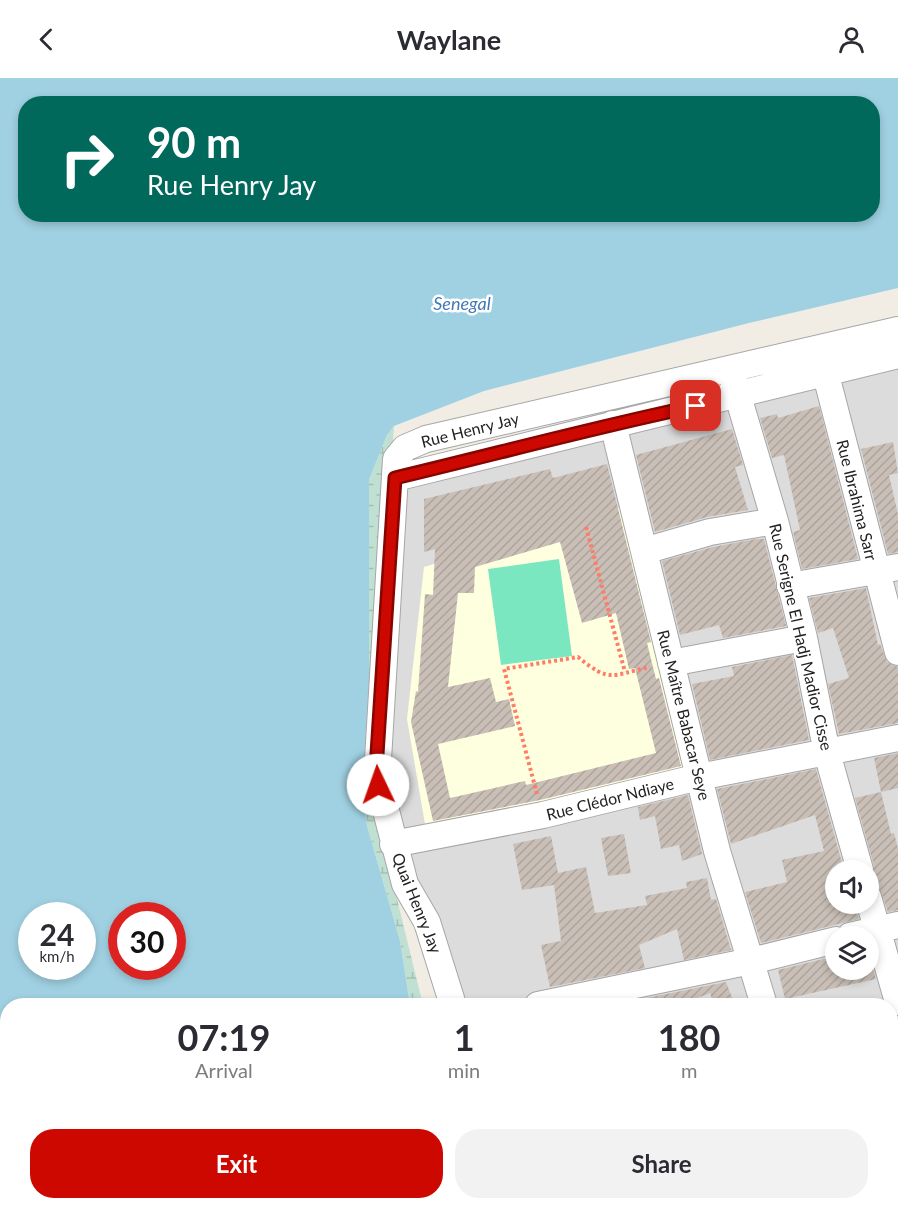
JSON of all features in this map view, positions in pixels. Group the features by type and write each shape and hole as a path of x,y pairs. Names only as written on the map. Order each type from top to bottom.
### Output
{"street":[{"name":"Rue Henry Jay","path":"898,330 426,439 399,453 395,478 550,442 613,424 738,397 898,355"},
{"name":"Rue Ibrahima Sarr","path":"819,347 886,569 898,652"},
{"name":"Rue Serigne El Hadj Madior Cisse","path":"730,369 775,521 804,638 826,753 858,860"},
{"name":"Rue Maître Babacar Seye","path":"613,424 717,852 762,998"},
{"name":"Quai Henry Jay","path":"395,478 377,754 378,785 405,884 427,922 451,998"},
{"path":"644,551 710,532 775,521"},
{"path":"790,586 886,569"},
{"path":"671,663 804,638"},
{"name":"Rue Clédor Ndiaye","path":"393,844 543,815 699,777 898,738"},
{"path":"879,914 888,927 897,998"},
{"path":"572,998 751,961 825,943"}],"path":[{"path":"586,527 625,672"},
{"path":"543,815 504,669 578,657 599,674 610,677 671,663"}],"shaded area":[{"path":"898,355 898,998 451,998 378,785 395,478"},
{"path":"628,505 695,776 426,830 407,719 424,567"}],"green space":[{"path":"394,426 368,781 421,998 409,998 400,941 367,826 362,792 369,682 369,480 387,435"},
{"path":"559,559 572,656 501,665 488,569"}],"water":[{"name":"Senegal","path":"0,78 898,78 898,288 749,323 484,391 394,426 387,435 369,480 369,682 362,792 367,826 400,941 409,998 0,998"}],"building":[{"path":"819,406 858,559 802,569 793,532 800,530 784,455 772,458 760,418 777,414 778,418"},
{"path":"732,429 743,465 735,467 748,510 707,517 655,532 636,455"},
{"path":"893,442 898,473 889,475 898,514 898,552 888,554 861,449"},
{"path":"607,464 651,642 647,643 656,679 659,678 681,766 540,800 433,821 411,722 416,691 418,692 425,594 433,595 435,549 424,552 424,499 550,469 553,478","holes":["560,542 582,623 616,613 629,669 635,668 656,753 526,785 525,781 450,798 438,744 515,726 509,699 496,702 490,678 448,687 458,593 474,593 475,567"]},
{"path":"764,539 786,626 723,638 719,625 680,635 662,561 713,547"},
{"path":"866,588 878,645 880,644 887,662 898,667 898,723 839,734 828,684 849,678 833,628 818,633 809,598"},
{"path":"792,655 809,740 710,760 692,684 734,676 732,667"},
{"path":"898,753 898,788 881,792 874,758"},
{"path":"816,769 841,860 825,860 825,914 857,914 859,919 761,943 745,892 787,882 782,860 824,851 815,815 731,844 717,789"},
{"path":"881,792 891,834 894,833 898,848 898,910 888,912 879,887 879,860 872,860 855,798"},
{"path":"688,795 702,854 682,861 679,845 661,849 655,816 640,820 638,807"},
{"path":"624,834 631,873 608,876 601,838"},
{"path":"551,836 558,873 586,867 595,913 647,905 645,896 687,888 686,882 707,878 711,900 716,899 731,950 684,960 677,929 639,945 645,968 550,987 541,945 561,941 554,885 522,890 513,844"},
{"path":"825,959 825,980 871,980 790,998 785,998 778,970"},
{"path":"726,982 732,998 712,998 710,993 698,998 647,998"}],"route":[{"path":"378,785 377,754 395,478 550,442 613,424 696,406"}]}
